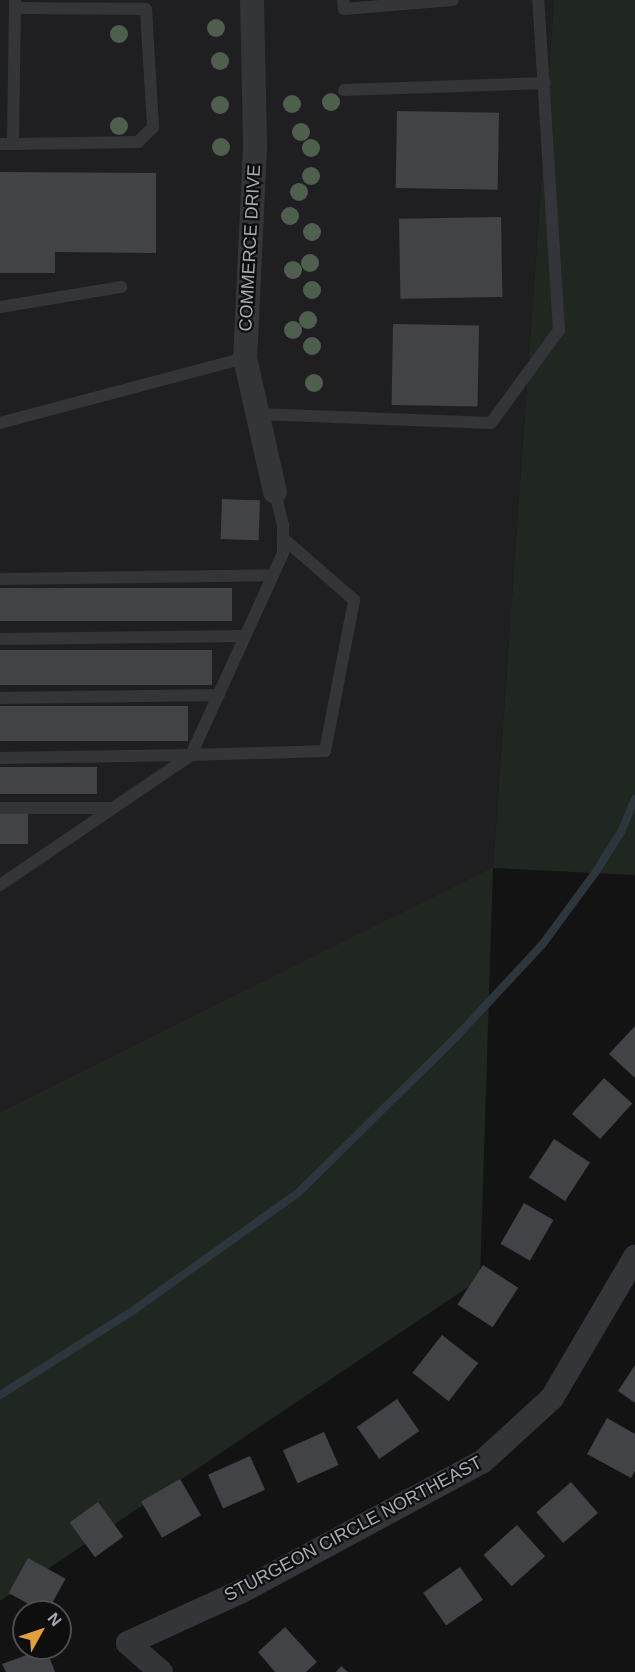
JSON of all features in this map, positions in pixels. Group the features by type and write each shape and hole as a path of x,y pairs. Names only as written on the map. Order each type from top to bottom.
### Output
{"street":[{"name":"COMMERCE DRIVE","path":"252,0 255,148 245,358 260,414 275,492"},
{"name":"STURGEON CIRCLE NORTHEAST","path":"161,1672 128,1642 242,1591 482,1462 552,1398 635,1257"}],"lane":[{"path":"343,0 344,9 453,0"},
{"path":"260,414 491,423 559,330 538,0"},
{"path":"0,144 14,144 138,142 153,127 146,9 15,4 14,144"},
{"path":"344,90 545,83"},
{"path":"0,307 121,287"},
{"path":"0,423 245,358"},
{"path":"0,885 191,755 283,553 283,538 275,492"},
{"path":"0,758 325,751 354,600 283,538"},
{"path":"0,579 273,575"},
{"path":"0,639 245,636"},
{"path":"0,698 219,695"},
{"path":"0,808 113,808"},
{"path":"0,874 17,874"}],"shaded area":[{"path":"0,0 554,0 493,867 0,1112"},
{"path":"554,0 635,0 635,875 493,868 480,1279 0,1601 0,1112 493,867"}],"building":[{"path":"397,111 499,113 498,190 396,188"},
{"path":"0,172 156,173 156,253 55,252 55,273 0,273"},
{"path":"501,217 502,297 400,299 399,219"},
{"path":"393,324 479,326 478,406 392,405"},
{"path":"222,499 260,500 259,540 221,539"},
{"path":"0,588 232,588 232,621 0,621"},
{"path":"0,650 212,650 212,685 0,685"},
{"path":"0,706 188,706 188,741 0,741"},
{"path":"0,767 97,767 97,794 0,794"},
{"path":"0,811 28,811 28,844 0,844"},
{"path":"635,1026 635,1078 609,1054"},
{"path":"604,1078 632,1103 600,1139 572,1114"},
{"path":"554,1139 590,1162 565,1201 529,1178"},
{"path":"524,1203 553,1220 530,1261 501,1244"},
{"path":"483,1265 518,1288 493,1327 457,1304"},
{"path":"442,1335 478,1363 449,1401 412,1373"},
{"path":"635,1365 635,1403 618,1391"},
{"path":"397,1399 419,1431 379,1459 357,1427"},
{"path":"607,1418 635,1434 635,1471 631,1478 587,1454"},
{"path":"324,1432 339,1465 298,1483 283,1450"},
{"path":"250,1456 265,1490 223,1509 208,1475"},
{"path":"180,1479 201,1515 162,1538 141,1502"},
{"path":"571,1482 598,1513 563,1543 536,1512"},
{"path":"98,1502 123,1537 95,1557 70,1523"},
{"path":"517,1525 545,1556 512,1586 484,1555"},
{"path":"28,1558 66,1579 54,1600 21,1600 9,1593"},
{"path":"460,1567 483,1600 446,1626 423,1593"},
{"path":"285,1627 317,1662 306,1672 275,1672 258,1652"},
{"path":"13,1660 50,1660 55,1672 6,1672 2,1664"},
{"path":"341,1666 348,1672 336,1672"}],"waterway":[{"path":"0,1395 131,1312 298,1193 457,1036 542,945 597,870 621,832 635,799"}]}
